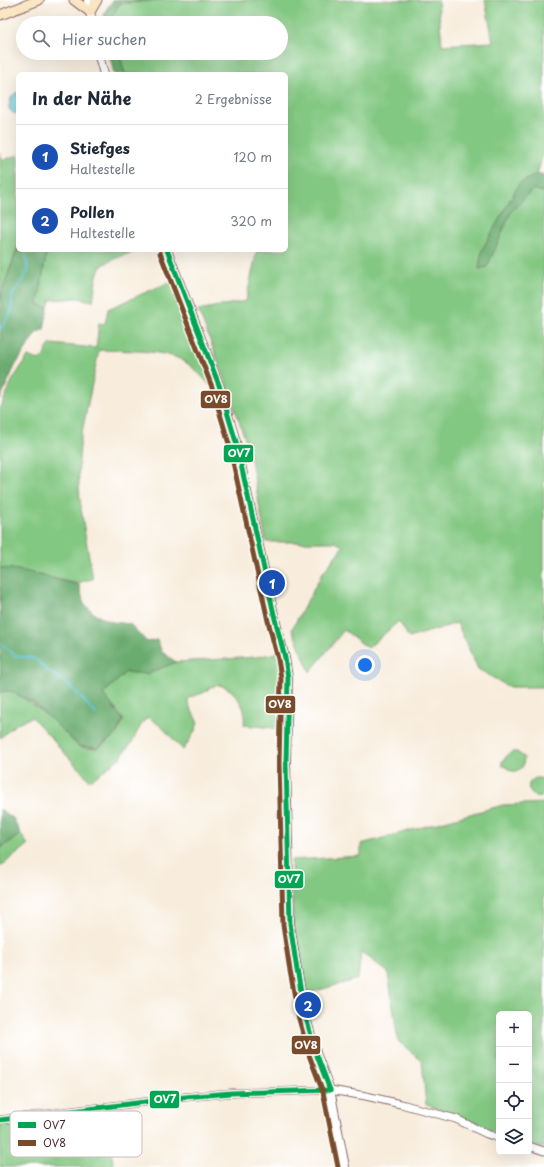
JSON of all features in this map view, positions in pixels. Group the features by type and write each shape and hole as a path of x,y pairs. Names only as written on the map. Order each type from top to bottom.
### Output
{"main road":[{"path":"0,14 39,0"},
{"path":"74,0 90,12 97,0"}],"street":[{"path":"88,0 91,16"},
{"path":"100,60 103,72"},
{"path":"168,252 218,385 236,442 285,658 288,678 286,762 290,924 306,1018 316,1053 330,1090 345,1167"},
{"path":"74,1111 231,1092 330,1090 401,1104 456,1119 496,1137"},
{"path":"0,1120 10,1119"},
{"path":"532,1147 544,1151"}],"green space":[{"path":"114,0 158,0 119,4 113,16 104,16 109,5"},
{"path":"158,0 438,0 442,45 493,42 485,0 544,0 544,152 537,174 519,184 482,250 479,268 487,267 511,212 533,189 544,192 544,687 509,687 478,669 457,623 409,638 399,621 368,648 344,630 310,672 292,629 322,574 343,546 335,542 266,542 250,454 224,376 198,310 246,301 257,252 288,252 288,72 124,72 121,60 288,60 288,16 113,16 119,4"},
{"path":"111,60 121,60 124,72 114,72"},
{"path":"0,153 3,160 16,156 16,252 0,301"},
{"path":"537,174 544,176 544,192 533,189 511,212 487,267 479,269 482,250 519,184"},
{"path":"16,252 47,252 38,304 48,308 44,329 36,333 15,366 0,399 0,302 2,291"},
{"path":"47,252 133,252 111,260 102,266 97,276 93,301 78,298 50,300 48,308 38,304"},
{"path":"174,280 218,392 215,392 191,367 182,360 173,356 142,351 99,350 81,437 79,456 81,510 93,579 79,584 30,572 0,568 0,409 12,381 28,356 34,359 42,358 51,344 96,348 99,323 105,324 108,309"},
{"path":"0,568 30,572 79,585 84,604 96,615 112,622 130,624 147,642 157,640 162,652 176,662 147,674 126,672 103,694 123,720 115,735 97,748 79,746 32,702 11,691 0,692"},
{"path":"281,652 283,665 284,729 244,725 244,710 240,701 233,692 219,685 211,687 203,693 189,698 188,703 198,723 194,733 183,750 162,727 148,717 142,723 132,742 120,758 90,781 32,717 16,724 0,738 0,692 11,691 31,703 52,720 79,747 97,749 116,735 124,720 103,694 126,672 147,674 176,662 256,657"},
{"path":"512,752 517,752 524,757 523,766 517,771 512,771 505,766 502,766 502,761 504,761 507,755"},
{"path":"536,778 541,778 544,780 544,795 535,796 530,791 529,784"},
{"path":"544,803 544,1148 532,1145 532,1011 496,1011 496,1133 461,1117 426,1105 422,1061 398,1041 388,972 361,952 358,979 305,994 293,924 291,860 361,856 361,844 503,805"},
{"path":"0,809 13,818 21,834 0,848"},
{"path":"21,834 28,845 0,867 0,849"},
{"path":"10,1123 10,1157 112,1157 114,1167 0,1167 0,1124"}],"water":[{"path":"16,93 16,114 9,109 9,104"}],"waterway":[{"path":"0,329 11,313 12,296 28,271 26,256"},
{"path":"0,643 16,656 34,658 47,670 69,685 96,714"}],"transit line":[{"name":"OV7","path":"168,252 219,385 236,442 285,658 288,678 286,762 290,924 306,1018 316,1053 330,1090"},
{"name":"OV8","path":"160,253 212,387 229,444 268,621 278,659 281,678 279,762 283,925 299,1019 309,1055 323,1092 338,1167"},
{"name":"OV7","path":"72,1111 185,1097 231,1093 330,1090"},
{"name":"OV7","path":"0,1120 10,1119"}],"place":[{"name":"Stiefges","path":"272,583"},
{"name":"Pollen","path":"308,1005"}]}
